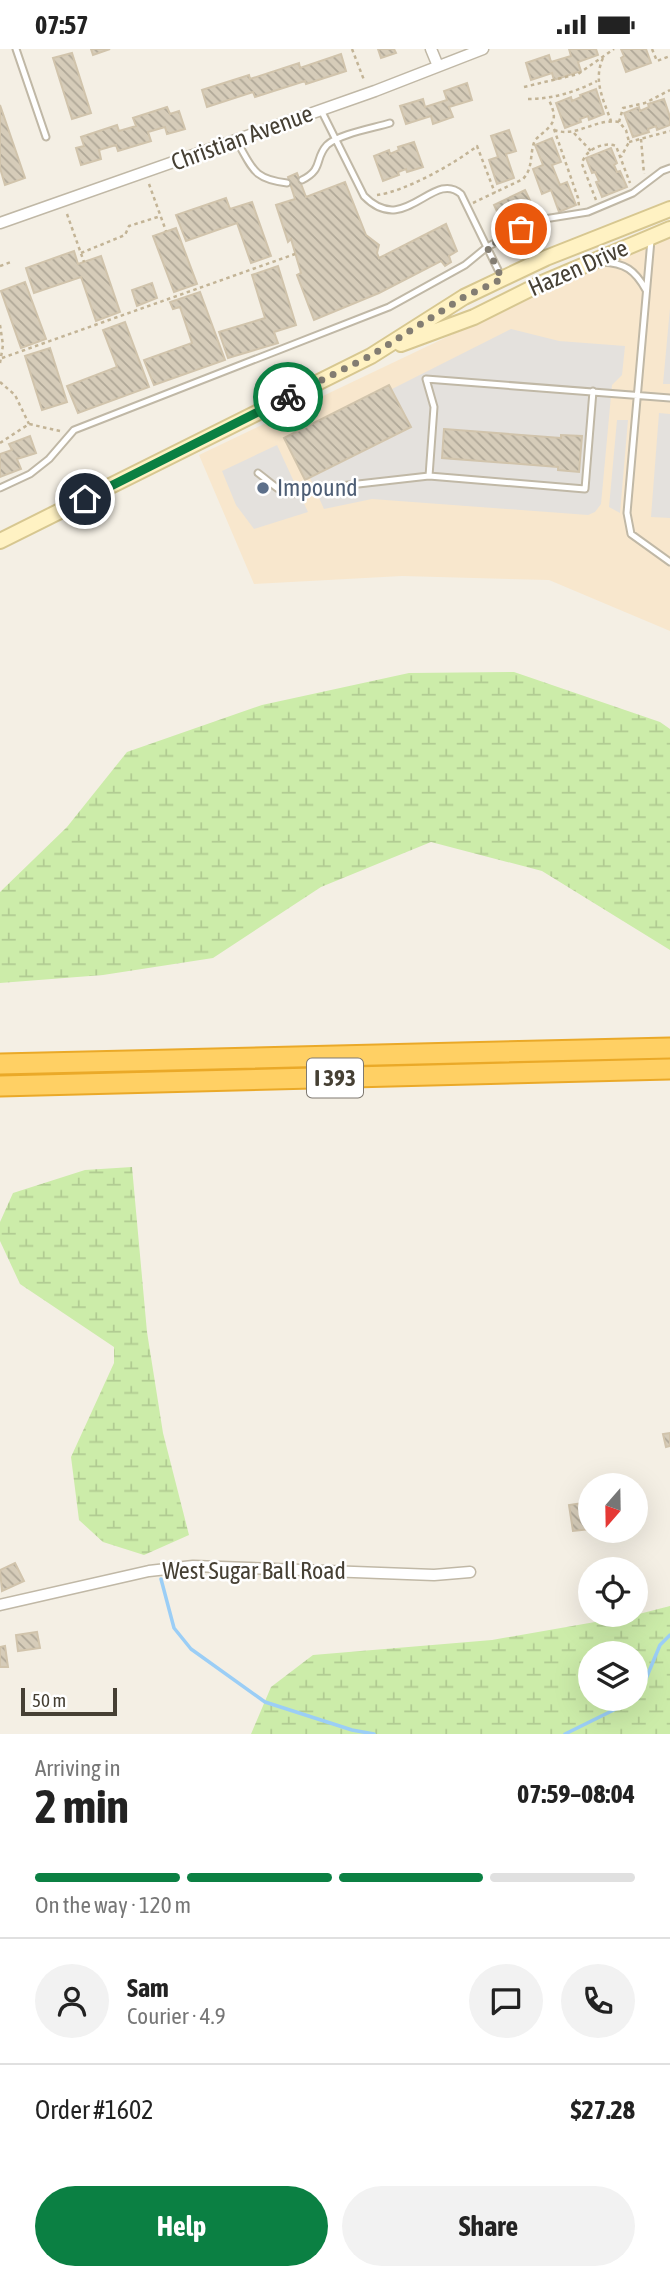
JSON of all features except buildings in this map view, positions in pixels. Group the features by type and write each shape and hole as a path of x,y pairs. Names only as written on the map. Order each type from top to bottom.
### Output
{"highway":[{"name":"I 393","path":"0,1064 670,1048"},
{"name":"I 393","path":"0,1088 670,1069"}],"street":[{"path":"432,49 438,66"},
{"name":"Christian Avenue","path":"0,223 321,110 483,49"},
{"name":"Hazen Drive","path":"0,541 370,356 464,297 602,235 670,209"},
{"name":"Hazen Drive","path":"370,356 474,317 592,261 670,229"},
{"name":"West Sugar Ball Road","path":"0,1605 47,1596 90,1583 193,1566 434,1574 470,1572"}],"lane":[{"path":"16,49 46,137"},
{"path":"321,110 364,196 377,209 392,211 444,188 456,189 461,194 502,279"},
{"path":"302,180 316,170 324,149 335,140 390,123"},
{"path":"236,140 254,171 261,177 287,183"},
{"path":"0,488 30,474 49,459 71,433 137,404 389,307 465,265 487,247 538,220 578,215 599,208 634,193 670,168"},
{"path":"652,237 627,513 631,534 670,562"},
{"path":"592,261 625,265 639,277 647,291"},
{"path":"429,476 434,407 426,379 670,398"},
{"path":"258,473 288,496 314,489 429,476 585,489 593,391"}],"path":[{"path":"352,49 364,80"},
{"path":"524,87 578,74 614,49"},
{"path":"652,49 657,61 670,56"},
{"path":"604,56 598,67 597,81 611,121"},
{"path":"528,99 549,100 565,92 579,91 597,81"},
{"path":"618,122 623,108 645,103 670,90"},
{"path":"549,100 555,115 553,128 578,198 578,215"},
{"path":"573,133 596,122 618,122 623,125 629,142 621,157"},
{"path":"485,197 527,175 532,163 534,140 553,128 573,133 591,151"},
{"path":"629,142 670,131"},
{"path":"641,139 645,185"},
{"path":"599,208 582,164 582,159 591,151 612,144 621,157 634,193"},
{"path":"364,196 393,191 461,158 477,146 495,193"},
{"path":"149,184 166,231"},
{"path":"67,214 84,262"},
{"path":"81,253 125,235 129,226 160,216"},
{"path":"2,358 295,254"},
{"path":"0,266 11,262"},
{"path":"0,325 0,363"},
{"path":"0,382 15,395 29,424"},
{"path":"0,443 29,424 71,433"}],"shaded area":[{"path":"670,237 670,631 549,580 402,576 254,584 199,455 512,306"},
{"path":"670,308 670,384 663,384"},
{"path":"511,329 559,341 625,346 622,375 612,385 601,504 595,512 588,515 372,499 324,509 310,478 411,428 392,389"},
{"path":"659,413 670,414 670,518 651,517"},
{"path":"617,420 628,420 620,513 609,507"},
{"name":"Impound","path":"277,445 308,512 254,529 236,505 222,471"}],"green space":[{"path":"514,672 660,722 670,729 670,950 542,871 431,842 321,887 213,958 103,975 0,983 0,892 67,827 127,752 262,705 409,673"},
{"path":"132,1167 147,1332 163,1433 189,1535 144,1555 103,1542 79,1520 71,1457 114,1363 114,1347 20,1284 0,1241 0,1222 13,1193 85,1170"},
{"path":"670,1606 670,1734 251,1734 271,1687 313,1655 492,1640 578,1625 648,1627 648,1612"}],"waterway":[{"path":"161,1579 174,1628 191,1649 265,1702 352,1730 374,1734"},
{"path":"565,1734 638,1698 660,1645 670,1635"}],"way so far":[{"path":"288,397 370,356 464,297 502,279 487,247 521,229"}],"place":[{"name":"Impound","path":"263,488"}],"route":[{"path":"85,499 288,397"}]}
